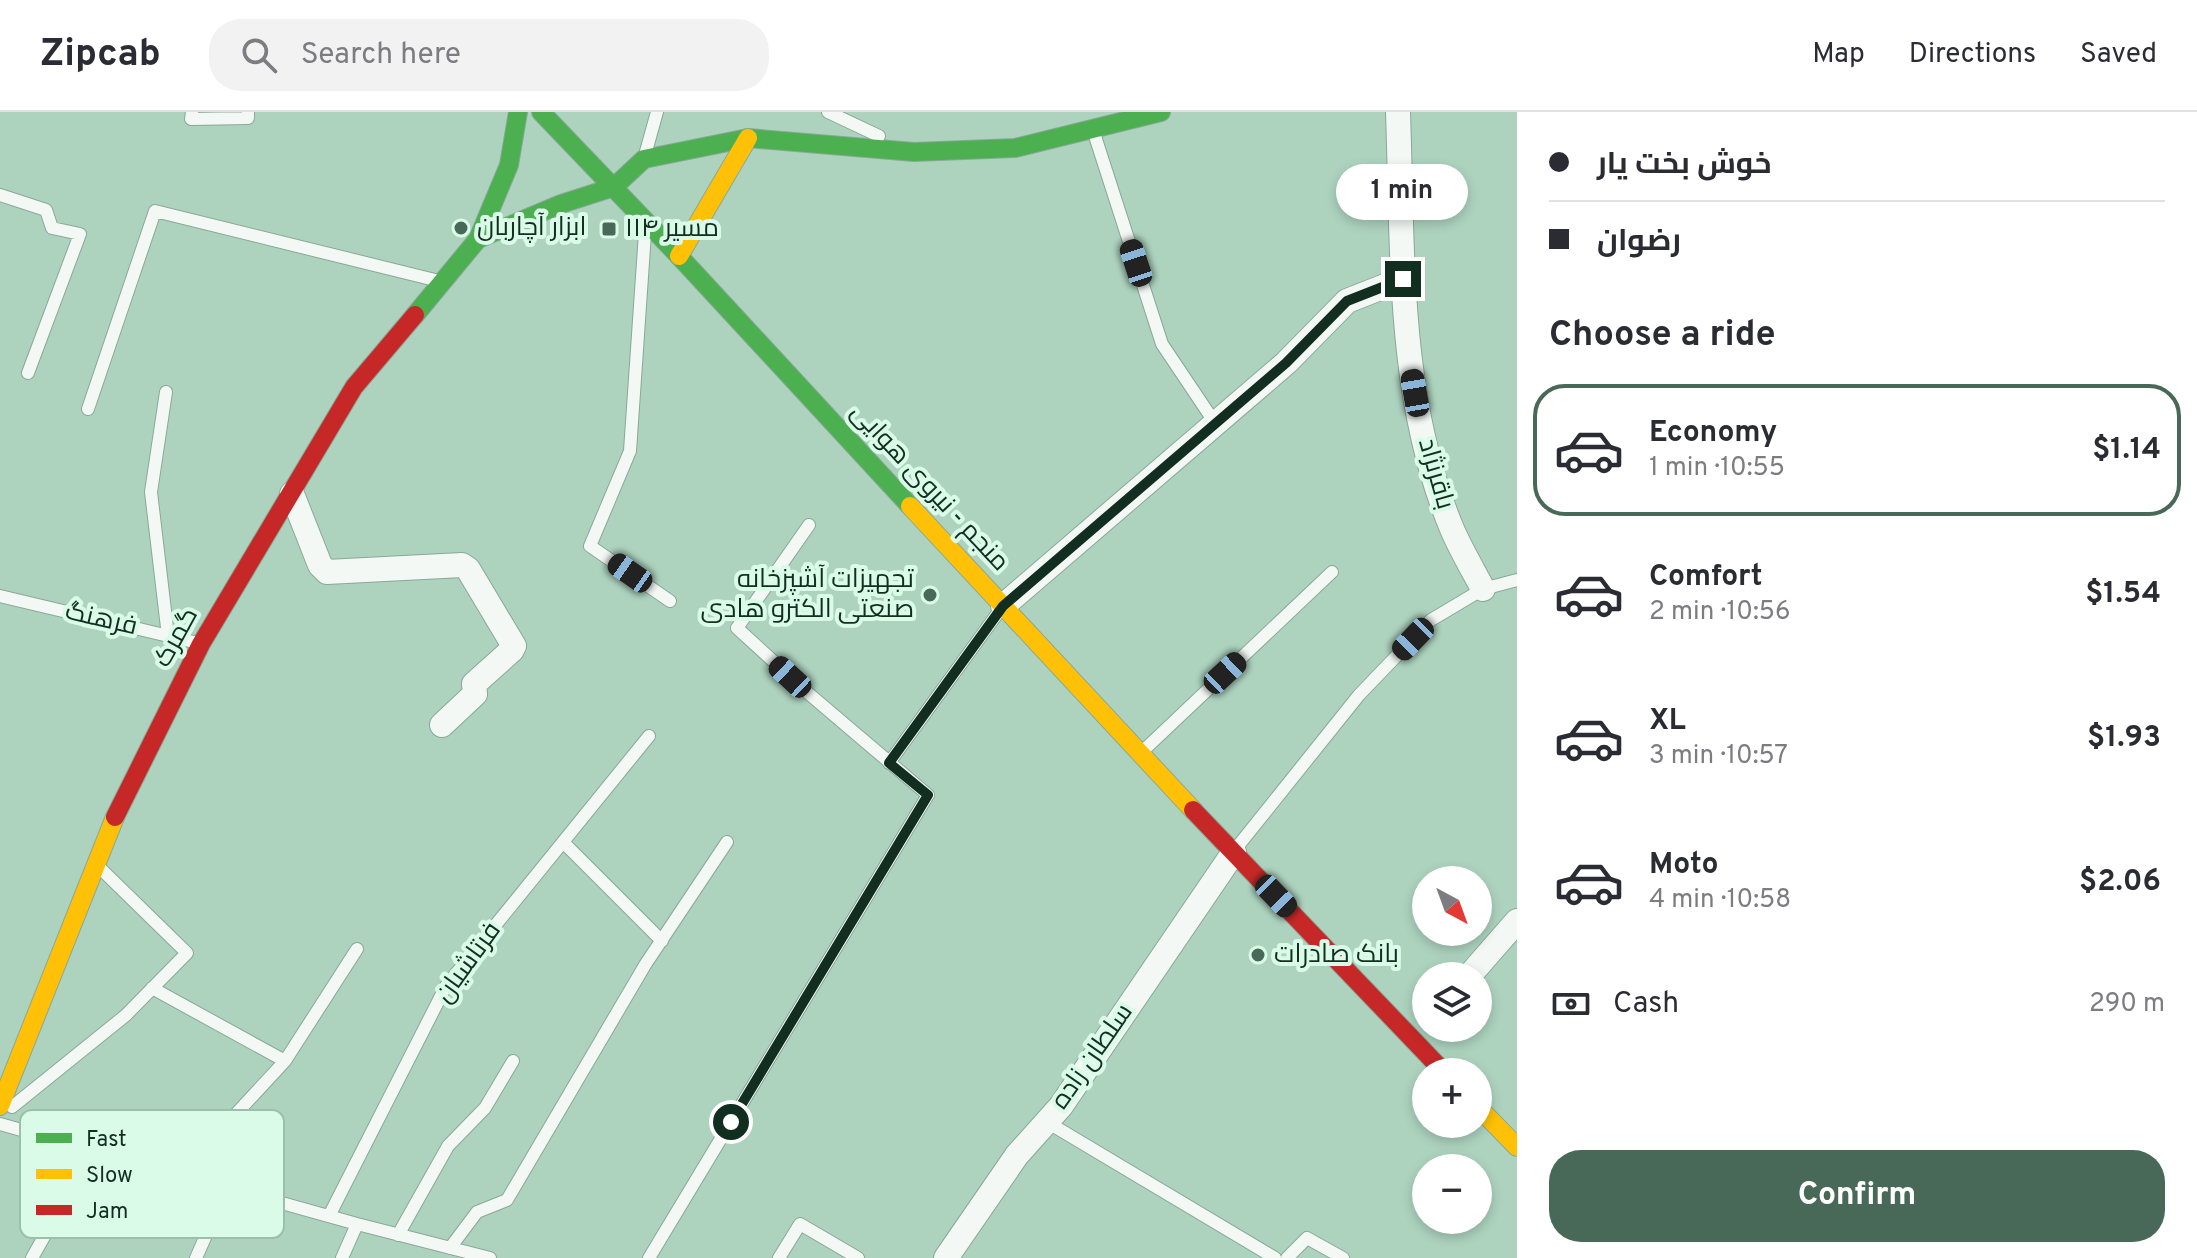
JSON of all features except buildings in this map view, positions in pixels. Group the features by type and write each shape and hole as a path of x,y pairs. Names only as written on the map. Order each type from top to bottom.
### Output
{"street":[{"name":"گمرک","path":"0,1106 118,810 201,644 354,387 478,239 509,165 518,112"},
{"name":"منجم - نیروی هوایی","path":"541,112 679,256 1140,754 1430,1058"},
{"path":"614,187 644,159 748,138 914,152 1015,148 1158,112"},
{"name":"باقرنژاد","path":"1398,112 1405,336 1425,449 1453,532 1483,589"},
{"path":"679,256 748,138"},
{"name":"گمرک","path":"478,239 561,204 614,187"},
{"path":"1003,606 1286,363 1347,301 1403,279"},
{"path":"292,494 320,565 327,572 462,565 468,569 514,646 474,684 475,694 442,725"},
{"name":"سلطان زاده","path":"946,1258 1017,1155 1061,1106 1234,852"},
{"path":"1481,962 1517,921"},
{"path":"1422,1050 1427,1042"},
{"path":"1492,1121 1517,1147"}],"lane":[{"path":"192,112 191,119 248,118 248,112"},
{"path":"644,159 657,112"},
{"path":"828,112 914,152"},
{"path":"1093,129 1162,344 1215,423"},
{"path":"0,195 46,210 52,228 80,234 28,373"},
{"path":"88,409 155,211 442,282"},
{"path":"646,222 630,451 590,546 670,601"},
{"path":"166,392 151,492 168,636"},
{"path":"649,1258 928,795 737,628 809,525"},
{"path":"1140,754 1332,572"},
{"path":"1234,852 1359,695 1431,620 1483,589 1517,580"},
{"name":"فرهنگ","path":"0,596 201,644"},
{"path":"889,763 1003,606"},
{"name":"فرتاشیان","path":"329,1216 446,986 649,736"},
{"path":"563,842 662,941"},
{"path":"450,1248 477,1212 507,1200 645,965 727,842"},
{"path":"0,1117 126,1015 187,953 96,864"},
{"path":"240,1110 285,1061 357,949"},
{"path":"152,988 285,1061"},
{"path":"398,1235 448,1146 485,1108 513,1061"},
{"path":"1047,1122 1275,1258"},
{"path":"0,1124 20,1130"},
{"path":"284,1204 490,1258"},
{"path":"342,1258 357,1224"},
{"path":"779,1258 800,1224 858,1258"},
{"path":"32,1258 43,1238"},
{"path":"196,1258 205,1238"},
{"path":"1287,1258 1307,1238 1343,1258"}],"traffic: fast":[{"path":"415,315 478,239 509,165 518,112"},
{"path":"541,112 910,506"},
{"path":"478,239 561,204 614,187 644,159 748,138 914,152 1015,148 1161,112"}],"traffic: slow":[{"path":"679,256 748,138"},
{"path":"910,506 1193,810"},
{"path":"0,1106 115,817"},
{"path":"1492,1121 1517,1147"}],"traffic: jam":[{"path":"115,817 201,644 354,387 415,315"},
{"path":"1193,810 1431,1058"}],"place":[{"name":"ابزار آچاربان","path":"461,228"},
{"name":"مسیر ۱۱۴","path":"609,229"},
{"name":"تجهیزات آشپزخانه صنعتی الکترو هادی","path":"930,595"},
{"name":"بانک صادرات","path":"1258,955"}],"route":[{"path":"731,1122 928,795 889,763 1003,606 1286,363 1347,301 1403,279"}]}
